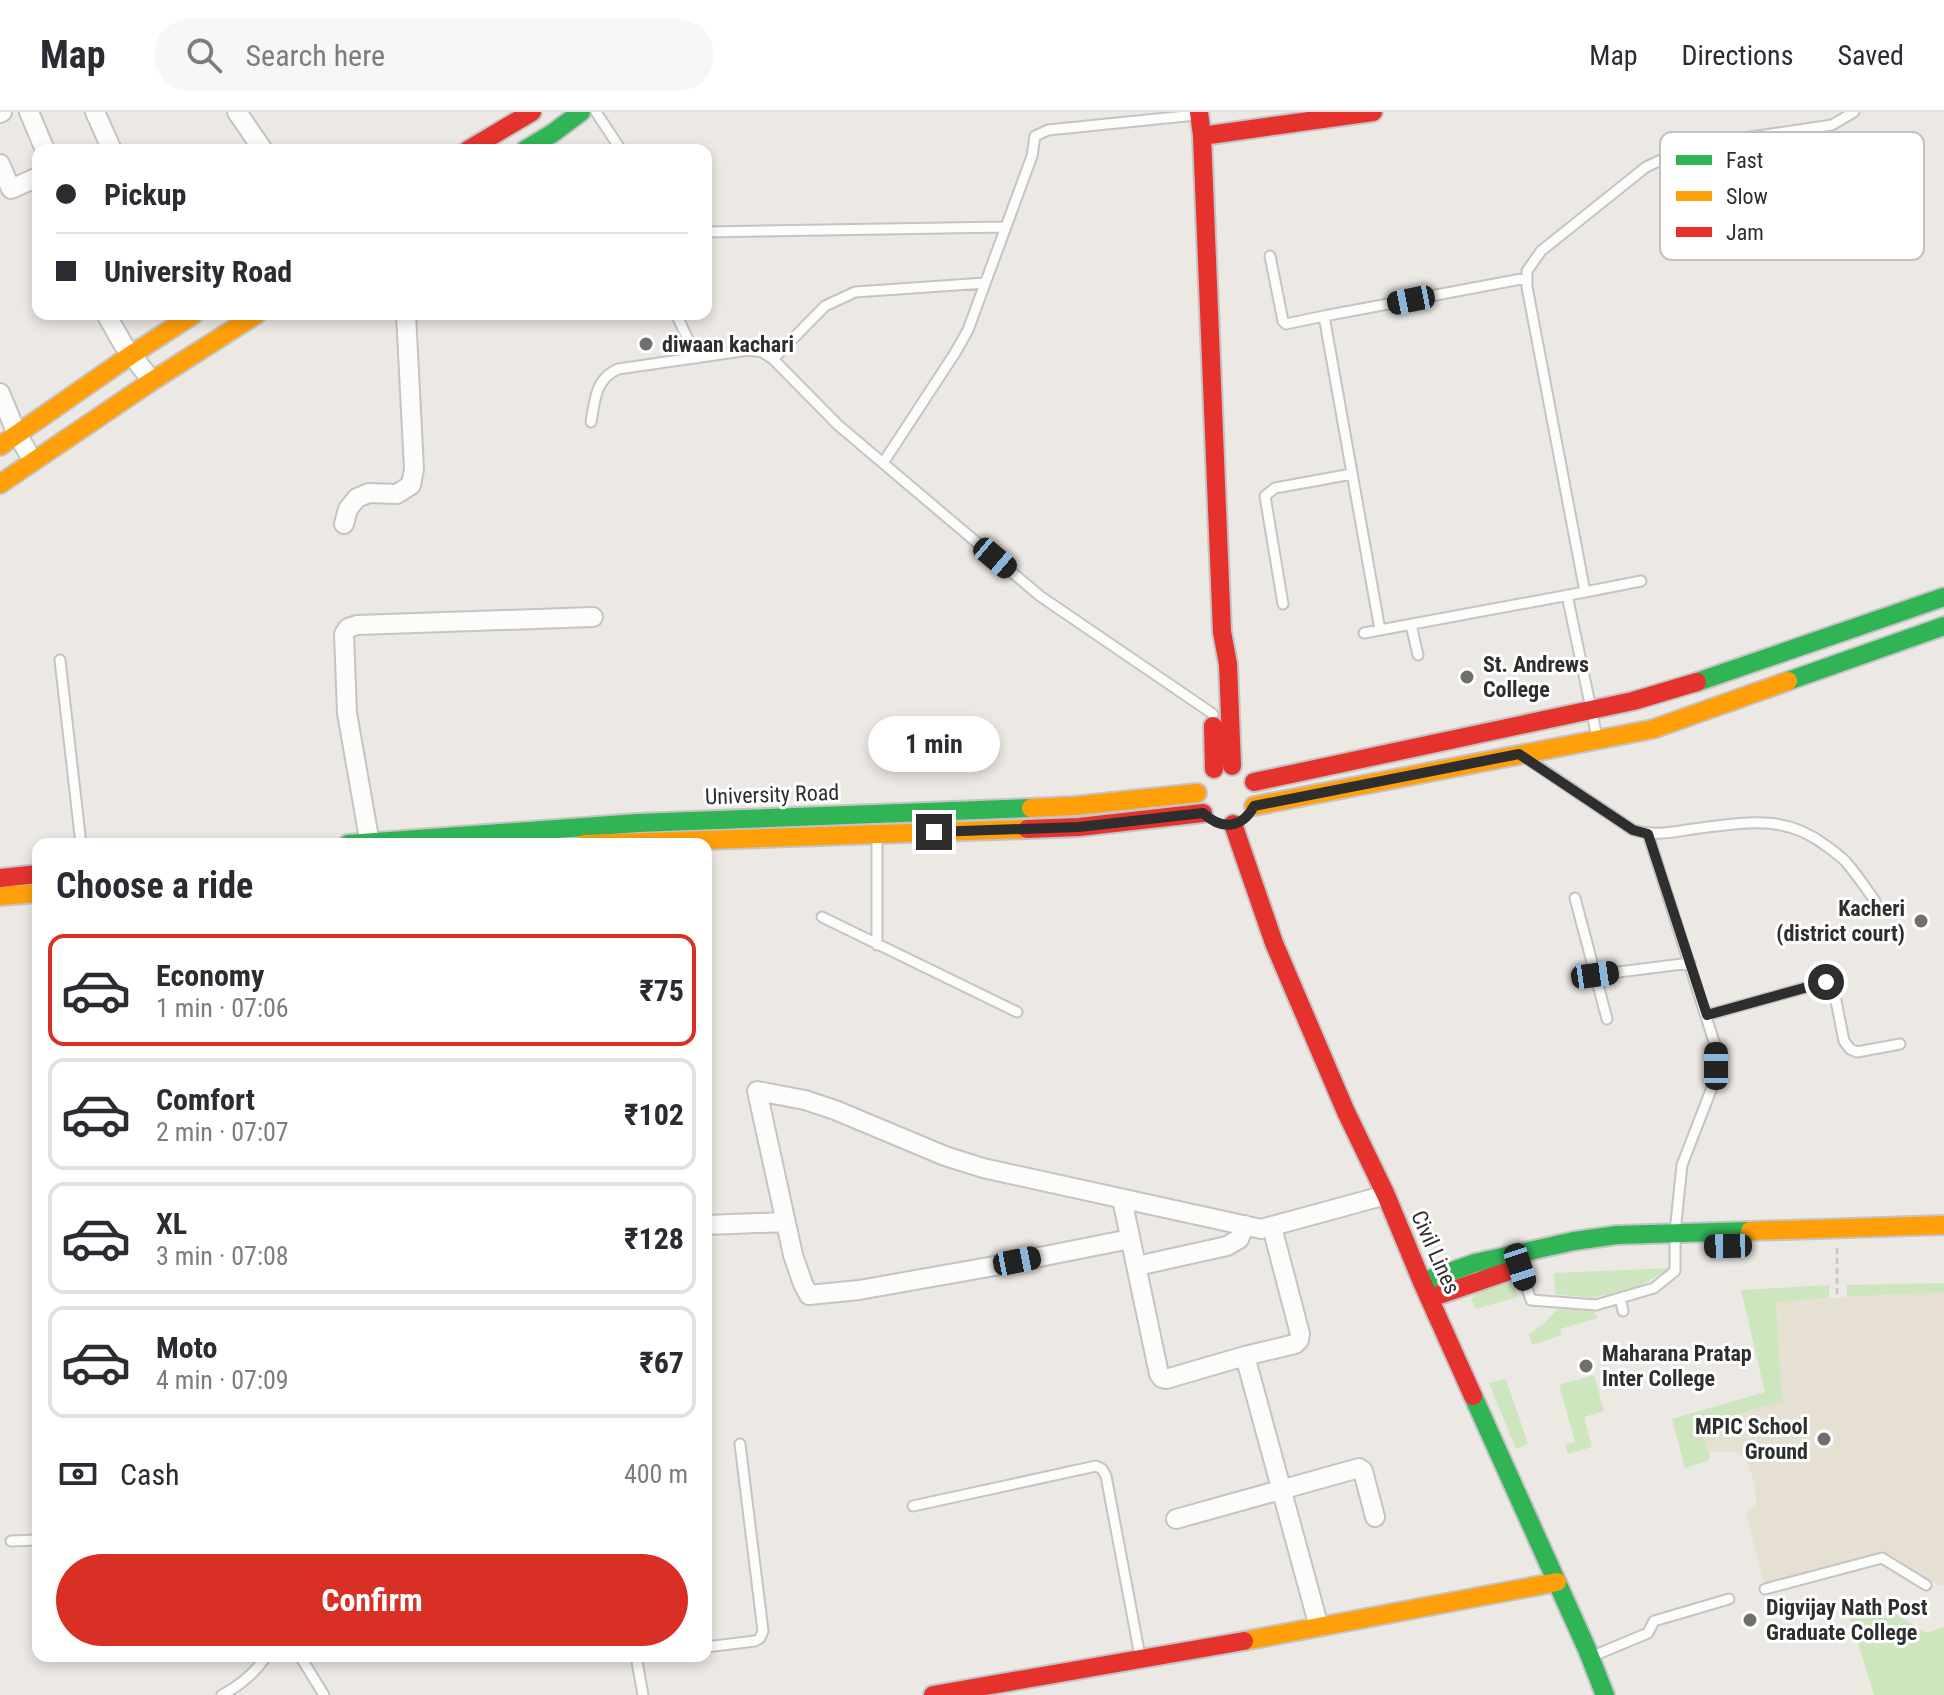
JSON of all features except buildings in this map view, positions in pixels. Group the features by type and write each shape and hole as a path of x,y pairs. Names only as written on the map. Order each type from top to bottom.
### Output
{"main road":[{"path":"478,144 532,112"},
{"path":"535,144 581,112"},
{"path":"1202,136 1373,112"},
{"path":"1199,113 1222,632 1228,664 1223,768"},
{"path":"0,446 185,320"},
{"path":"0,484 248,320"},
{"path":"1254,782 1633,701 1713,677 1944,597"},
{"path":"1254,806 1653,729 1944,626"},
{"path":"1222,632 1213,668 1213,714 1223,768"},
{"path":"1223,768 1248,775 1256,791 1254,806 1247,817 1233,824 1210,820 1198,803 1197,793 1206,775 1223,768"},
{"name":"University Road","path":"437,838 638,823 1074,806 1197,793"},
{"name":"University Road","path":"712,840 1079,827 1203,813"},
{"name":"Civil Lines","path":"1233,824 1274,943 1346,1112 1386,1195 1605,1695"},
{"path":"0,878 32,875"},
{"path":"0,896 32,893"},
{"path":"1426,1290 1518,1261 1675,1240 1944,1225"},
{"path":"1675,1240 1837,1244 1944,1241"},
{"path":"933,1695 1039,1686 1140,1660 1557,1582"}],"street":[{"path":"29,112 42,144"},
{"path":"95,112 109,144"},
{"path":"237,112 259,144"},
{"path":"0,164 11,189 32,180"},
{"path":"110,320 131,355 152,381"},
{"path":"344,524 348,509 357,498 369,493 397,494 411,485 414,469 406,320"},
{"path":"0,393 17,434 33,461"},
{"path":"369,838 347,713 344,634 348,628 357,625 593,617"},
{"path":"1130,1239 859,1290 809,1295 793,1255 757,1091 805,1100 835,1110 945,1156 983,1168 1261,1229 1386,1195"},
{"path":"1122,1199 1159,1374 1166,1379 1295,1344 1299,1340 1272,1227"},
{"path":"712,1225 786,1222"},
{"path":"1137,1266 1227,1246 1239,1239 1245,1225"},
{"path":"1245,1356 1319,1627"},
{"path":"1176,1519 1359,1468 1363,1471 1375,1517"}],"lane":[{"path":"596,112 617,144"},
{"path":"1785,132 1832,125 1854,112"},
{"path":"883,463 968,330 1032,156 1035,136 1048,130 1199,113"},
{"path":"1585,592 1527,287 1527,271 1541,251 1646,167 1660,160"},
{"path":"712,232 1005,227"},
{"path":"1270,256 1286,324 1527,278"},
{"path":"773,359 825,306 855,292 985,283"},
{"path":"1324,316 1380,630"},
{"path":"679,320 697,358"},
{"path":"591,422 598,385 609,373 618,369 749,350 762,352 773,359 838,425 1040,596 1213,714"},
{"path":"1283,604 1265,496 1275,488 1352,474"},
{"path":"1364,633 1641,581"},
{"path":"1567,595 1598,739"},
{"path":"1411,625 1418,655"},
{"path":"60,660 80,838"},
{"path":"1519,754 1633,830 1666,834 1765,822 1809,834 1844,859 1875,901"},
{"path":"877,814 877,945"},
{"path":"1518,1261 1531,1300 1596,1305 1654,1288 1675,1271 1682,1165 1711,1090 1716,1048 1648,834"},
{"path":"1575,898 1607,1019"},
{"path":"822,917 1017,1012"},
{"path":"1595,975 1690,963"},
{"path":"1707,1015 1826,982 1833,986 1844,1041 1850,1049 1857,1052 1900,1044"},
{"path":"1620,1298 1623,1311"},
{"path":"712,1646 755,1641 763,1631 740,1444"},
{"path":"913,1506 1096,1466 1102,1469 1106,1476 1140,1660"},
{"path":"11,1541 32,1540"},
{"path":"1765,1589 1882,1555 1926,1585"},
{"path":"1590,1657 1648,1633 1654,1621 1729,1599"},
{"path":"222,1695 262,1662"},
{"path":"304,1662 324,1695"},
{"path":"639,1662 643,1695"}],"path":[{"path":"1837,1244 1837,1298"}],"shaded area":[{"name":"MPIC School Ground","path":"1944,1292 1944,1585 1938,1585 1882,1552 1764,1583 1746,1513 1756,1504 1755,1485 1748,1464 1737,1452 1709,1452 1699,1426 1781,1401 1776,1301"}],"green space":[{"path":"1671,1268 1638,1287 1592,1298 1555,1294 1554,1273"},
{"path":"1514,1282 1517,1297 1476,1309 1471,1300 1483,1286"},
{"path":"1944,1283 1944,1292 1847,1297 1847,1285"},
{"path":"1829,1285 1829,1298 1776,1302 1782,1401 1699,1426 1709,1460 1685,1468 1672,1419 1765,1392 1741,1290"},
{"path":"1558,1308 1594,1312 1598,1318 1560,1329 1562,1335 1532,1345 1529,1334 1545,1323"},
{"path":"1594,1375 1604,1411 1584,1417 1592,1447 1568,1454 1565,1445 1575,1442 1559,1385"},
{"path":"1506,1379 1528,1444 1516,1449 1489,1383"},
{"path":"1882,1606 1927,1633 1944,1627 1944,1695 1874,1695 1849,1614"}],"traffic: fast":[{"path":"535,144 581,112"},
{"path":"1697,682 1944,597"},
{"path":"1788,681 1944,626"},
{"path":"431,838 638,823 1031,808"},
{"path":"1422,1282 1475,1263 1574,1241 1617,1235 1750,1231"},
{"path":"1473,1396 1605,1695"}],"traffic: slow":[{"path":"0,446 185,320"},
{"path":"0,484 248,320"},
{"path":"1254,806 1653,729 1788,681"},
{"path":"1031,808 1197,793"},
{"path":"712,840 1027,829"},
{"path":"0,896 32,893"},
{"path":"1750,1231 1944,1225"},
{"path":"1244,1641 1557,1582"}],"traffic: jam":[{"path":"478,144 532,112"},
{"path":"1199,112 1222,632 1228,664 1232,766"},
{"path":"1202,136 1373,112"},
{"path":"1254,782 1633,701 1697,682"},
{"path":"1213,726 1214,769"},
{"path":"1027,829 1079,827 1203,813"},
{"path":"1233,824 1274,943 1473,1396"},
{"path":"0,878 32,875"},
{"path":"1430,1298 1518,1268"},
{"path":"933,1695 1244,1641"}],"place":[{"name":"diwaan kachari","path":"646,344"},
{"name":"St. Andrews College","path":"1467,677"},
{"name":"Kacheri (district court)","path":"1921,921"},
{"name":"Maharana Pratap Inter College","path":"1586,1366"},
{"name":"MPIC School Ground","path":"1824,1439"},
{"name":"Digvijay Nath Post Graduate College","path":"1750,1620"}],"route":[{"path":"934,832 1079,827 1203,813 1210,820 1230,825 1247,817 1254,806 1519,754 1633,830 1648,834 1707,1015 1826,982"}]}
